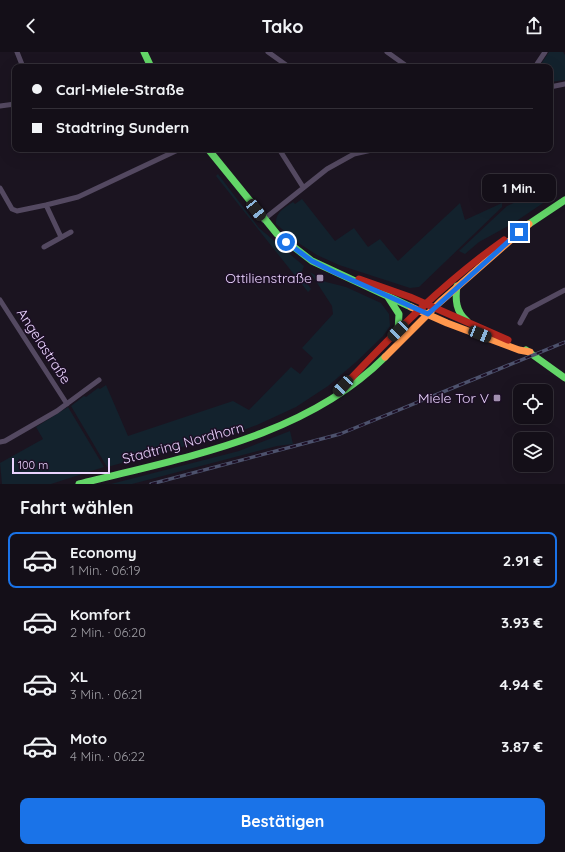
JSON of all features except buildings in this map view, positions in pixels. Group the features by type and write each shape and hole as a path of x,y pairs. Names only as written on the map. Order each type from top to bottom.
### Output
{"main road":[{"path":"144,52 150,64"},
{"path":"210,152 263,220 295,249 334,272 420,311 519,350 530,352"},
{"path":"529,224 565,200"},
{"name":"Stadtring Nordhorn","path":"80,484 231,445 260,435 314,408 349,387 380,362 457,286 529,224"},
{"name":"Stadtring Nordhorn","path":"334,396 398,331 474,260 529,224"},
{"path":"334,272 381,286 474,325 530,352 565,378"},
{"path":"457,286 456,304 459,312 464,319 474,325"},
{"path":"387,296 399,314 398,331"}],"street":[{"path":"17,52 22,64"},
{"path":"268,52 284,64"},
{"path":"387,52 404,64"},
{"path":"537,64 545,52"},
{"path":"553,86 565,84"},
{"path":"0,106 12,104"},
{"path":"1,192 12,208 17,211 46,205 78,197 174,152"},
{"path":"281,152 303,187"},
{"path":"263,220 327,168 353,152"},
{"path":"46,205 61,237"},
{"path":"44,247 71,232"},
{"path":"520,323 527,310 565,290"},
{"name":"Angelastraße","path":"0,300 67,404"},
{"path":"0,442 5,441 67,404 99,380"}],"shaded area":[{"path":"549,52 563,52 565,55 565,80 553,82 553,64 541,64"},
{"path":"218,174 259,228 304,266 301,274 311,289 308,292 216,176"},
{"path":"538,192 552,197 512,224 479,242 465,254 459,251 507,206"},
{"path":"302,199 335,241 354,228 368,247 380,239 398,261 460,203 465,220 502,203 502,207 419,287 410,288 339,265 317,255 300,244 276,224 277,216 281,211 293,202 295,204"},
{"path":"310,272 326,282 346,287 381,303 389,314 390,326 383,336 328,386 296,407 238,432 107,467 71,406 84,396 86,397 98,388 100,389 106,385 128,436 233,401 249,410 291,367 300,374 313,358 302,348 333,314 332,306"},
{"path":"68,407 104,467 51,484 2,484 0,463 43,439 36,427"},
{"path":"290,431 293,444 277,446 132,484 111,484 239,451"}],"railway":[{"path":"151,484 340,434 565,342"}],"traffic: fast":[{"path":"144,52 150,64"},
{"path":"210,152 277,234 312,261 411,307"},
{"path":"526,226 565,200"},
{"path":"457,286 456,296 458,310 467,321"},
{"path":"388,297 399,314 398,331"},
{"path":"526,350 565,378"},
{"path":"79,484 201,453 242,440 281,425 318,407 353,384 385,357"}],"traffic: slow":[{"path":"385,357 440,302 529,224"},
{"path":"411,307 447,323 519,350 530,352"}],"traffic: jam":[{"path":"341,389 419,310 460,274 504,240"},
{"path":"359,279 410,297 508,340"}],"place":[{"name":"Ottilienstraße","path":"320,278"},
{"name":"Miele Tor V","path":"497,398"}],"route":[{"path":"286,242 312,261 363,286 428,314 519,232"}]}
